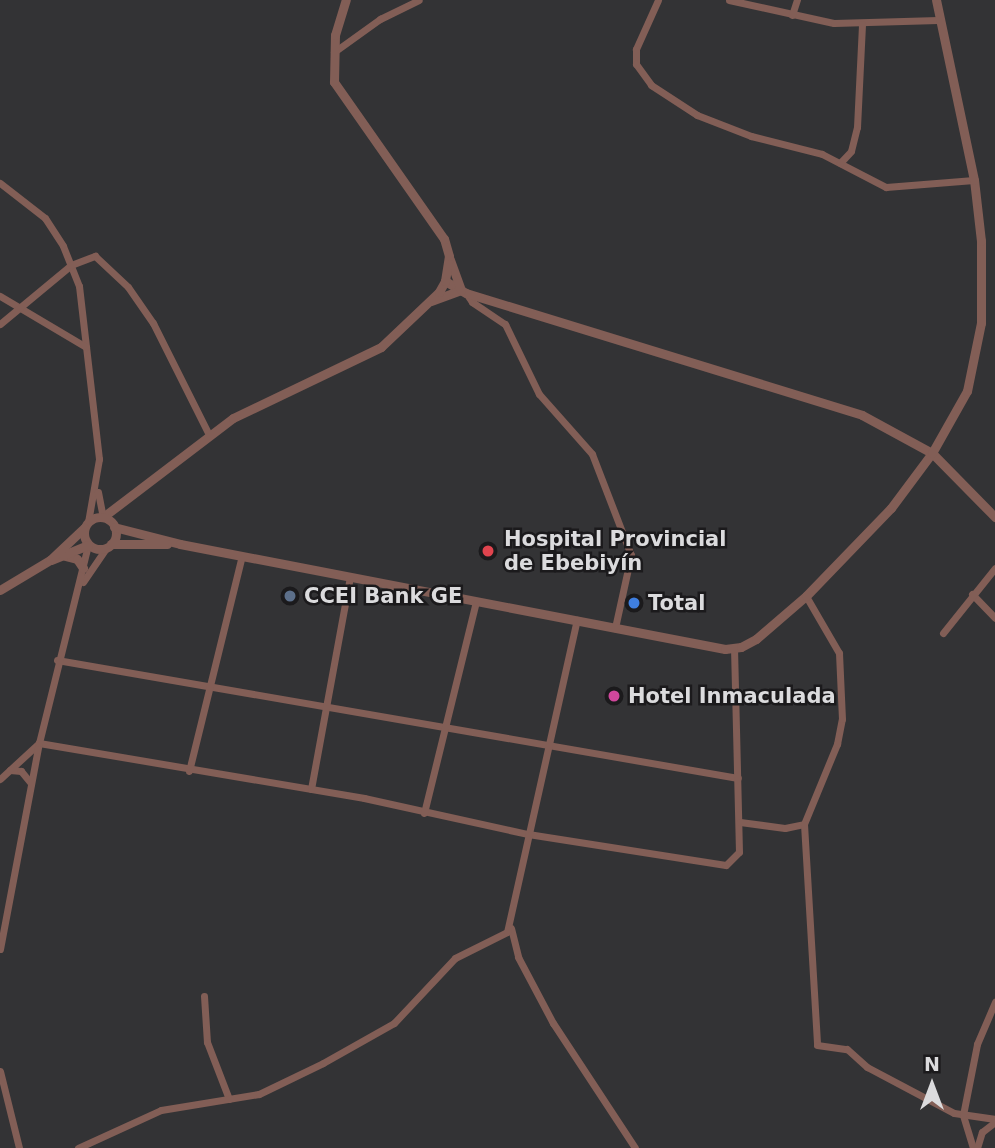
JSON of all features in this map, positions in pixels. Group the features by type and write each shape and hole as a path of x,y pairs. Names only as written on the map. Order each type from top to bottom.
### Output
{"street":[{"path":"346,0 333,52 332,73 341,97 421,202 447,245 449,257 464,291 472,302 505,324 539,394 592,454 631,555 615,628"},
{"path":"333,52 380,19 419,0"},
{"path":"657,0 635,58 651,85 720,126 802,147 886,187 974,180"},
{"path":"729,0 792,15 862,24 938,20"},
{"path":"792,15 797,0"},
{"path":"0,590 50,560 86,525 108,521 180,544 615,628 734,649 756,639 806,597 891,508 932,453 967,391 978,351 982,276 974,180 938,20 936,0"},
{"path":"840,163 851,151 857,127 862,24"},
{"path":"0,183 45,218 71,265 81,293 99,459 97,488 86,525 88,545 81,586 57,660 38,743 0,949"},
{"path":"0,324 71,265 95,256 128,287 162,337 209,435"},
{"path":"108,521 124,503 233,418 371,354 429,302 445,281 449,257"},
{"path":"445,281 464,291 830,402 932,453 995,517"},
{"path":"429,302 464,291"},
{"path":"0,296 86,347"},
{"path":"81,586 109,546 108,521 97,488"},
{"path":"50,560 88,545 180,544"},
{"path":"63,556 77,559 83,568"},
{"path":"189,771 242,556"},
{"path":"943,634 995,568"},
{"path":"311,789 323,706 350,577"},
{"path":"972,594 995,618"},
{"path":"806,597 839,653 842,719 837,744 804,824 803,877 816,976 817,1045 848,1049 867,1067 963,1115 995,1121"},
{"path":"424,813 476,601"},
{"path":"577,621 528,834 511,928 518,957 553,1023 635,1148"},
{"path":"38,743 189,771 311,789 528,834 726,864 739,852 734,649"},
{"path":"57,660 738,778"},
{"path":"0,779 38,743"},
{"path":"10,770 21,771 30,782"},
{"path":"740,822 785,828 804,824"},
{"path":"78,1148 161,1110 271,1089 380,1033 455,958 511,928"},
{"path":"204,996 209,1052 229,1099"},
{"path":"975,1148 963,1115 977,1044 995,1002"},
{"path":"0,1071 19,1148"},
{"path":"975,1148 982,1132 995,1121"}],"place":[{"name":"Hospital Provincial de Ebebiyín","path":"488,551"},
{"name":"CCEI Bank GE","path":"290,596"},
{"name":"Total","path":"634,603"},
{"name":"Hotel Inmaculada","path":"614,696"}]}
